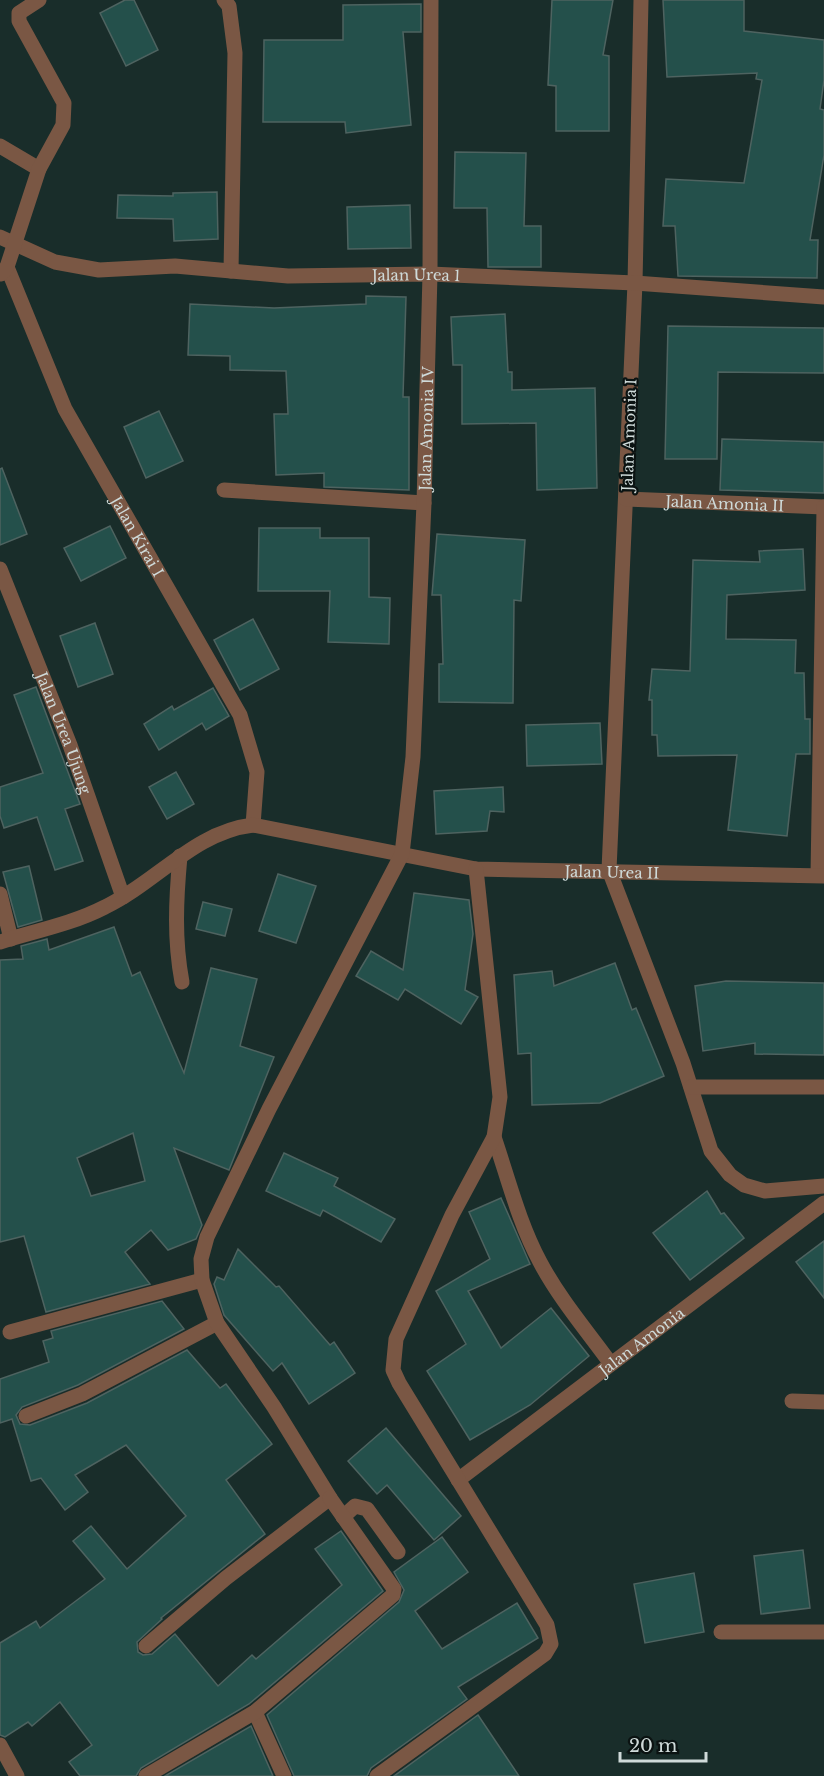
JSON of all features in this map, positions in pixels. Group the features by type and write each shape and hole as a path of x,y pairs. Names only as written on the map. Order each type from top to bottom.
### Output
{"street":[{"path":"3,271 7,241 39,169 63,125 64,103 19,21 19,13 39,0"},
{"name":"Jalan Amonia IV","path":"402,854 413,757 424,503 430,274 431,0"},
{"name":"Jalan Amonia I","path":"609,870 635,284 641,0"},
{"path":"229,2 235,53 231,271"},
{"path":"0,146 39,169"},
{"name":"Jalan Urea 1","path":"7,241 55,262 99,270 175,266 288,276 430,274 635,284 824,297"},
{"name":"Jalan Kirai I","path":"3,271 65,409 240,715 257,772 253,825"},
{"path":"224,490 424,503"},
{"name":"Jalan Amonia II","path":"626,499 824,507"},
{"path":"821,876 824,507"},
{"name":"Jalan Urea Ujung","path":"0,569 70,745 123,897"},
{"path":"0,894 5,941 67,923 123,897 204,840 233,827 253,825 402,854 269,1109 207,1237 201,1260 202,1280 217,1323 394,1593 255,1712 146,1776"},
{"name":"Jalan Urea II","path":"402,854 476,869 821,876"},
{"path":"180,856 175,947 182,982"},
{"path":"377,1776 545,1654 552,1644 547,1625 393,1370 396,1339 405,1316 452,1215 494,1137 500,1097 476,869"},
{"path":"609,870 691,1087 711,1151 730,1175 744,1185 765,1191 824,1186"},
{"path":"691,1087 824,1087"},
{"path":"494,1137 526,1232 539,1261 554,1286 611,1364"},
{"name":"Jalan Amonia","path":"458,1480 824,1203"},
{"path":"10,1332 202,1280"},
{"path":"26,1416 82,1394 217,1323"},
{"path":"792,1401 824,1402"},
{"path":"146,1646 226,1578 330,1498"},
{"path":"343,1517 355,1506 367,1509 398,1552"},
{"path":"721,1632 824,1632"},
{"path":"255,1712 284,1776"},
{"path":"0,1745 17,1776"}],"building":[{"path":"125,0 134,0 158,50 126,66 100,13"},
{"path":"552,0 613,0 603,55 609,56 609,131 556,131 556,86 548,85"},
{"path":"663,0 744,0 744,31 824,40 824,80 820,109 824,110 824,155 810,240 818,240 817,278 678,276 675,226 663,226 666,179 744,183 762,80 756,79 757,73 667,77"},
{"path":"421,4 421,32 403,32 411,125 346,133 345,122 263,122 264,40 343,40 343,5"},
{"path":"455,152 526,153 524,226 541,226 541,267 488,267 487,208 454,208"},
{"path":"217,192 218,239 174,241 173,219 117,218 118,195 173,196 173,193"},
{"path":"410,205 411,248 348,249 347,207"},
{"path":"366,296 406,297 403,397 409,397 409,490 324,487 324,473 276,475 274,414 288,414 286,371 230,370 230,356 188,355 190,304 274,308 366,304"},
{"path":"505,314 508,372 512,372 512,390 595,388 597,488 537,490 536,423 462,424 462,365 453,365 451,317"},
{"path":"668,326 824,328 824,373 718,372 717,459 665,459"},
{"path":"159,411 183,461 146,478 124,427"},
{"path":"722,439 824,442 824,493 720,490"},
{"path":"2,468 27,534 0,545 0,469"},
{"path":"110,526 126,558 81,581 64,548"},
{"path":"259,528 320,528 320,538 369,538 369,597 390,598 389,644 328,642 330,591 258,591"},
{"path":"437,534 525,540 521,601 514,600 513,703 439,702 439,664 443,664 441,595 432,595"},
{"path":"803,549 805,590 727,595 726,639 796,640 795,673 804,673 805,719 810,719 810,754 796,754 787,836 728,830 737,755 658,756 657,735 652,735 652,700 649,700 652,669 690,671 693,560 760,562 759,551"},
{"path":"253,619 279,669 240,690 214,640"},
{"path":"95,623 113,674 78,687 60,636"},
{"path":"36,687 80,804 65,809 83,861 55,870 37,817 4,828 0,816 0,787 43,773 14,695"},
{"path":"213,688 229,716 206,730 202,723 159,750 144,724 172,706 174,710"},
{"path":"600,723 602,764 527,766 526,725"},
{"path":"176,772 194,804 167,819 149,787"},
{"path":"503,787 504,812 490,811 487,831 436,834 434,791"},
{"path":"29,866 42,920 18,927 3,872"},
{"path":"278,874 316,886 296,943 259,931"},
{"path":"414,893 469,900 473,934 465,990 478,997 461,1024 405,989 398,1000 356,976 371,951 403,970"},
{"path":"203,902 232,909 225,936 196,929"},
{"path":"114,927 132,976 140,972 184,1073 211,968 257,979 240,1046 274,1057 229,1170 174,1148 202,1225 196,1239 168,1250 151,1230 125,1252 150,1284 46,1312 24,1236 0,1242 0,960 23,959 21,946 47,939 49,950","holes":["133,1133 145,1181 91,1196 77,1158"]},
{"path":"615,963 632,1010 636,1008 664,1076 600,1103 532,1105 531,1053 518,1054 514,975 552,971 554,986"},
{"path":"726,981 824,983 824,1055 755,1054 755,1043 703,1051 695,986"},
{"path":"284,1153 338,1178 334,1186 395,1219 381,1242 323,1210 320,1216 266,1191"},
{"path":"707,1191 721,1214 724,1213 744,1238 690,1280 653,1233"},
{"path":"501,1198 530,1264 468,1291 501,1348 551,1308 589,1356 530,1405 470,1440 427,1371 466,1344 436,1291 490,1259 469,1212"},
{"path":"824,1241 824,1298 796,1262"},
{"path":"238,1249 276,1287 279,1286 330,1345 334,1342 355,1373 309,1404 282,1363 273,1371 224,1315 214,1284 217,1277 224,1280"},
{"path":"162,1301 184,1329 78,1385 22,1407 16,1415 20,1424 30,1425 87,1403 187,1350 220,1388 226,1384 272,1444 226,1480 265,1534 161,1618 137,1642 138,1652 143,1655 152,1654 175,1634 218,1686 252,1655 256,1659 342,1585 315,1549 341,1531 383,1591 249,1704 141,1768 136,1776 80,1776 69,1762 92,1745 60,1702 32,1726 28,1722 5,1737 0,1735 0,1643 36,1621 40,1628 105,1579 73,1541 91,1526 127,1569 186,1516 126,1445 75,1475 88,1492 65,1510 41,1478 31,1481 12,1419 0,1423 0,1379 49,1362 43,1341 53,1338 51,1331"},
{"path":"386,1428 461,1516 434,1540 387,1485 377,1494 348,1461"},
{"path":"442,1537 468,1572 415,1611 442,1649 517,1603 538,1638 458,1687 467,1699 371,1768 367,1776 294,1776 267,1715 399,1602 404,1590 394,1572"},
{"path":"803,1550 810,1608 761,1614 754,1556"},
{"path":"694,1573 704,1632 645,1643 634,1584"},
{"path":"478,1715 519,1776 394,1776"},
{"path":"251,1726 273,1776 165,1776"}]}
